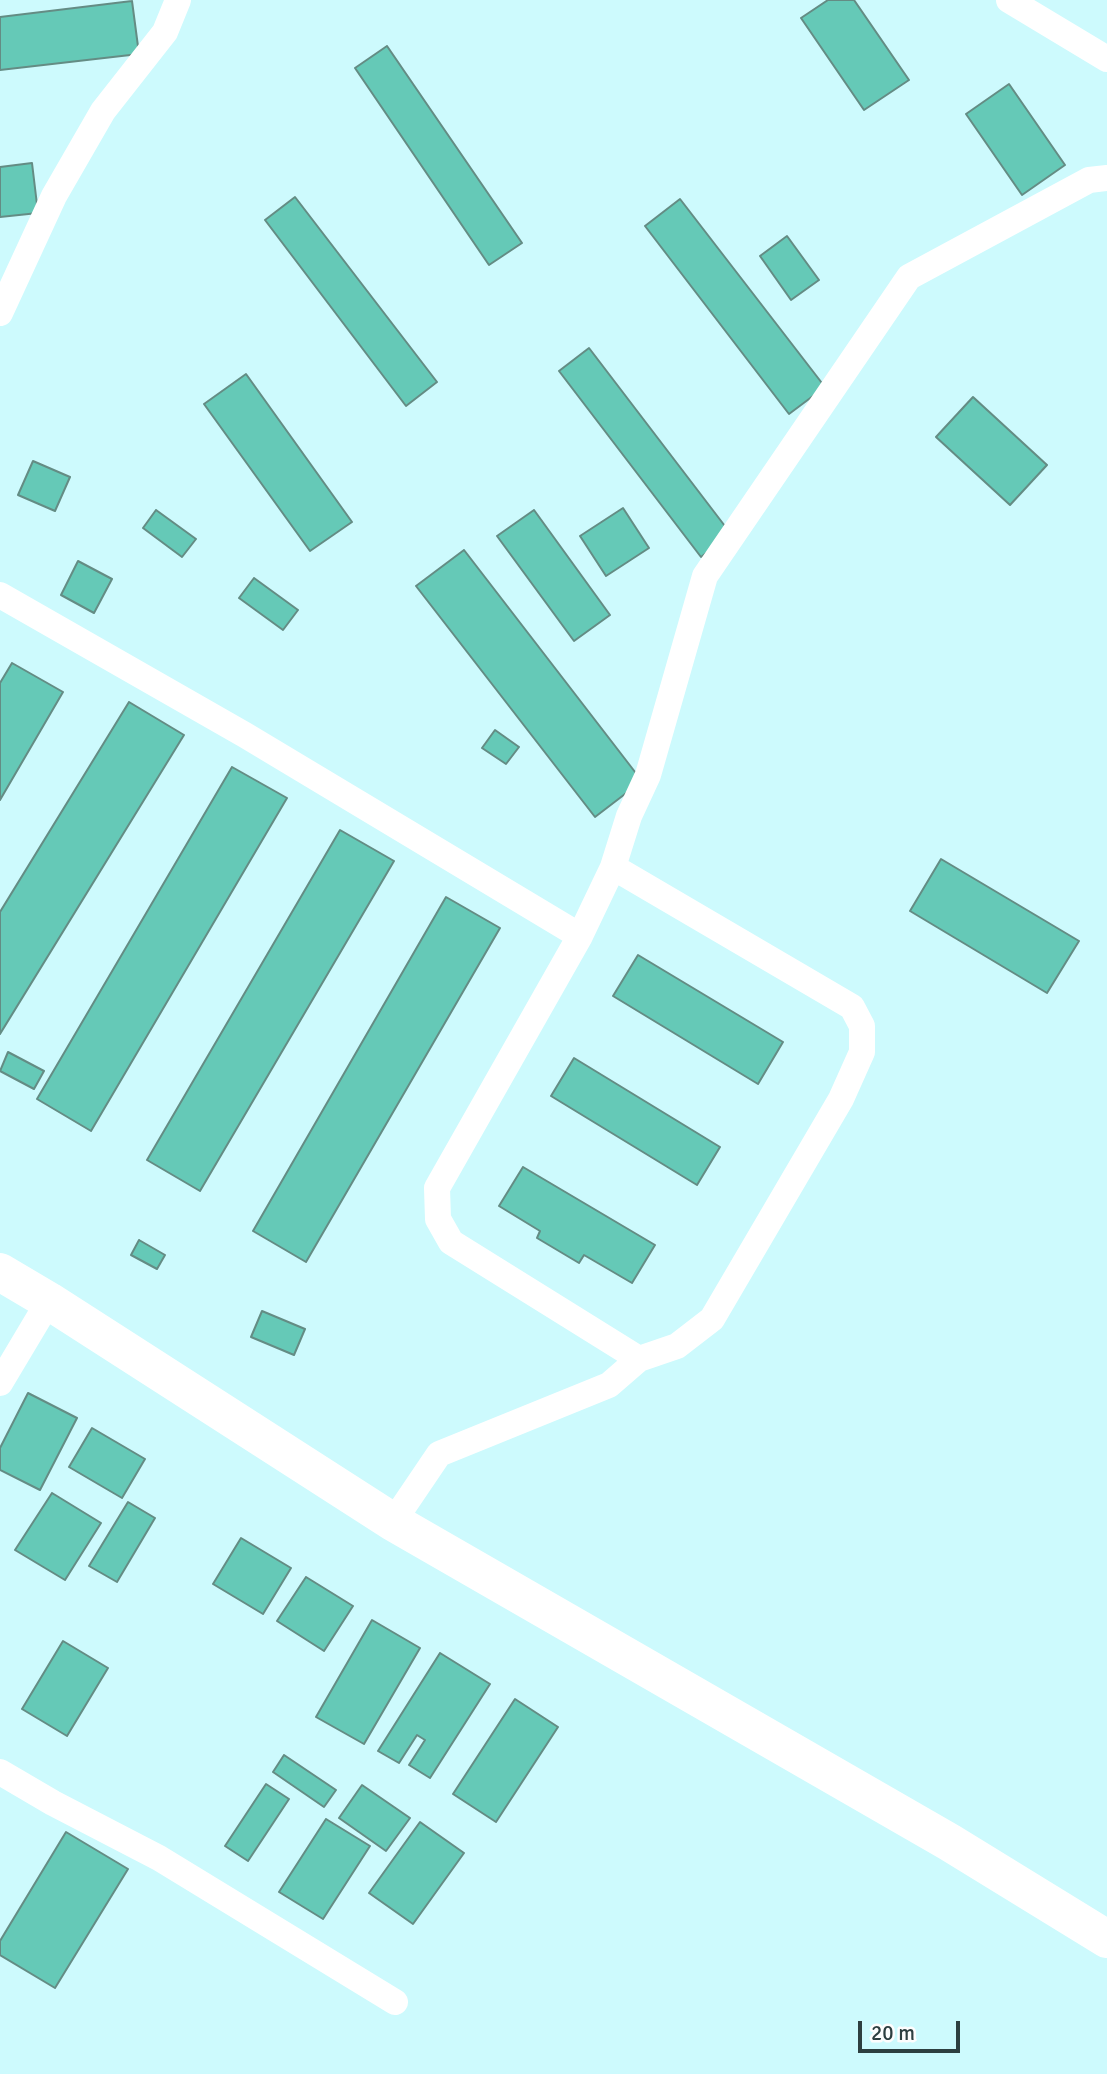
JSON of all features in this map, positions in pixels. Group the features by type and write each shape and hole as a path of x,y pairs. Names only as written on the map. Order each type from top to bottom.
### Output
{"main road":[{"path":"0,1272 393,1522 949,1842 1107,1939"}],"street":[{"path":"0,313 54,195 103,111 164,32 178,0"},
{"path":"1009,0 1107,59"},
{"path":"639,1359 451,1242 438,1219 438,1188 580,936 613,867 629,816 648,775 705,576 909,277 1089,180 1107,178"},
{"path":"0,595 245,735 580,936"},
{"path":"393,1522 439,1454 610,1385 639,1359 677,1346 712,1319 841,1100 862,1052 862,1026 852,1007 613,867"},
{"path":"0,1382 49,1301"},
{"path":"0,1772 159,1858 395,2002"}],"building":[{"path":"828,0 854,0 909,80 864,110 801,18"},
{"path":"132,1 139,54 0,70 0,17"},
{"path":"387,46 522,243 489,265 355,68"},
{"path":"1009,84 1065,165 1022,195 966,114"},
{"path":"32,163 38,213 0,217 0,167"},
{"path":"295,197 437,382 406,406 265,220"},
{"path":"680,199 825,387 789,414 645,226"},
{"path":"787,236 819,280 791,300 760,256"},
{"path":"589,348 731,534 701,557 559,371"},
{"path":"246,374 352,522 310,551 204,404"},
{"path":"973,397 1047,465 1010,505 936,437"},
{"path":"33,461 70,477 55,511 18,495"},
{"path":"623,508 649,548 606,576 580,536"},
{"path":"156,510 196,539 182,557 143,528"},
{"path":"534,510 610,615 574,641 497,536"},
{"path":"464,550 642,781 595,817 416,586"},
{"path":"78,561 112,579 94,613 61,595"},
{"path":"254,578 298,610 283,630 239,598"},
{"path":"12,663 63,692 0,800 0,683"},
{"path":"129,702 184,735 0,1034 0,912"},
{"path":"495,730 519,747 506,764 482,748"},
{"path":"232,767 287,798 91,1131 37,1099"},
{"path":"340,830 394,861 200,1191 147,1160"},
{"path":"941,859 1079,941 1047,993 910,911"},
{"path":"446,897 500,928 306,1262 253,1231"},
{"path":"638,955 783,1042 758,1084 613,996"},
{"path":"8,1052 44,1071 34,1089 0,1071"},
{"path":"574,1058 720,1147 697,1185 551,1096"},
{"path":"523,1167 655,1245 632,1283 584,1255 579,1263 537,1238 540,1231 499,1206"},
{"path":"139,1240 165,1255 157,1269 131,1255"},
{"path":"262,1311 305,1329 294,1355 251,1337"},
{"path":"28,1393 77,1418 40,1490 0,1470 0,1448"},
{"path":"92,1428 145,1459 122,1498 69,1467"},
{"path":"52,1493 101,1523 65,1580 15,1550"},
{"path":"128,1502 155,1518 117,1582 89,1566"},
{"path":"241,1538 291,1568 263,1614 213,1584"},
{"path":"306,1577 353,1606 324,1651 277,1621"},
{"path":"372,1620 420,1648 364,1744 316,1717"},
{"path":"63,1641 108,1668 67,1736 22,1709"},
{"path":"440,1653 490,1684 430,1778 409,1765 425,1740 417,1735 399,1763 378,1751"},
{"path":"515,1699 558,1727 496,1822 453,1794"},
{"path":"284,1755 336,1790 324,1807 273,1772"},
{"path":"266,1784 289,1799 248,1861 225,1846"},
{"path":"362,1785 410,1818 386,1851 339,1818"},
{"path":"326,1819 370,1846 323,1919 279,1892"},
{"path":"420,1822 464,1853 413,1924 369,1893"},
{"path":"66,1832 128,1869 55,1988 0,1955 0,1941"}]}
